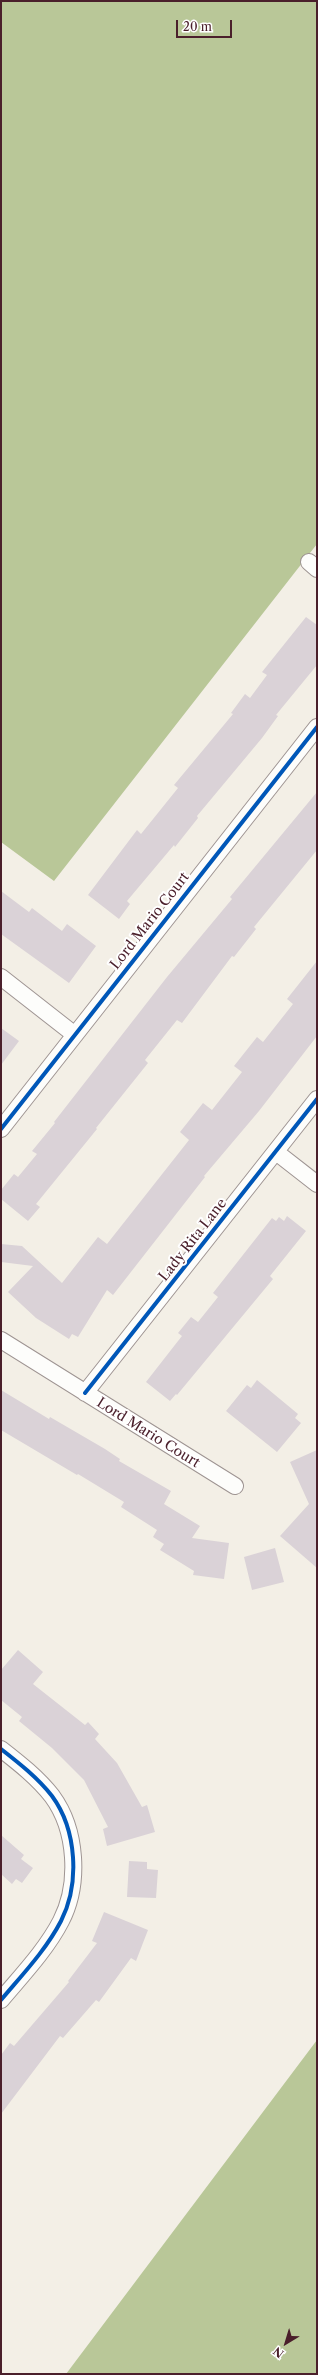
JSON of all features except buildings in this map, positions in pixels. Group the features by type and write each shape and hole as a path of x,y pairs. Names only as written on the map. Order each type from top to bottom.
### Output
{"street":[{"name":"Lord Mario Court","path":"1,1129 317,728"},
{"path":"1,977 75,1035"},
{"name":"Lady Rita Lane","path":"85,1393 317,1099"},
{"path":"276,1152 317,1184"},
{"name":"Lord Mario Court","path":"1,1340 235,1486"},
{"path":"1,1748 39,1782 52,1797 68,1831 72,1856 73,1878 67,1909 54,1934 1,2000"}],"green space":[{"path":"1,1 317,1 317,544 54,881 1,842"},
{"path":"317,2040 317,2374 66,2374"}],"cycle path":[{"path":"1,1129 317,727"},
{"path":"85,1393 317,1099"},
{"path":"1,1749 41,1783 52,1796 67,1825 73,1857 71,1891 61,1921 55,1932 33,1962 1,2000"}]}
